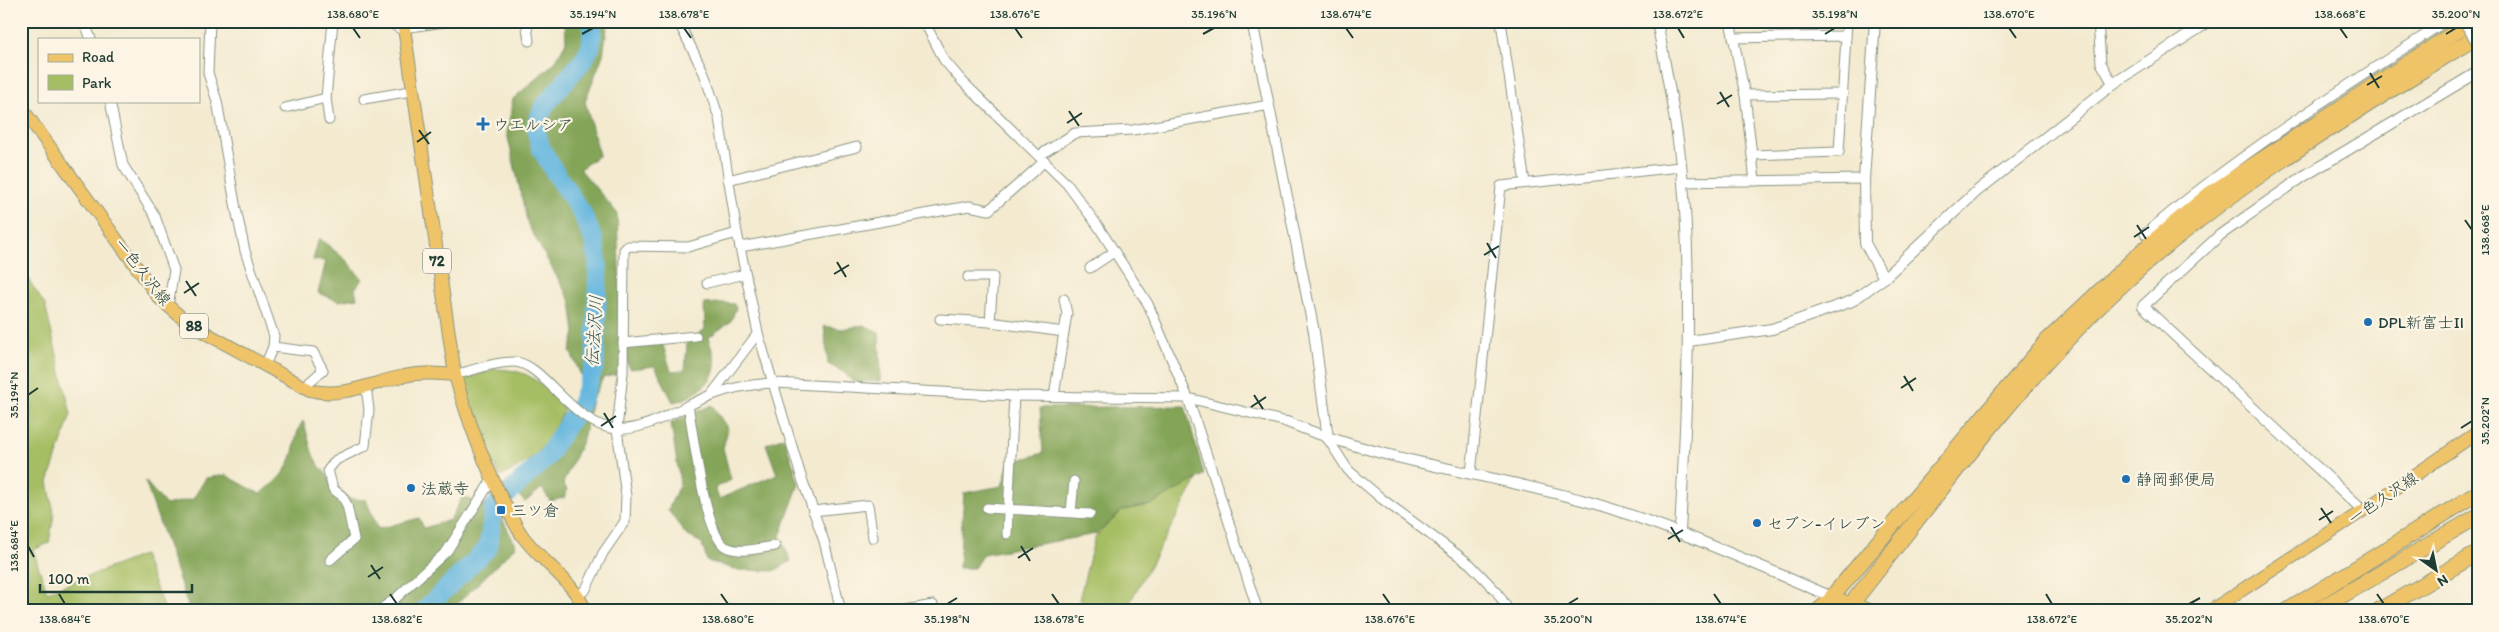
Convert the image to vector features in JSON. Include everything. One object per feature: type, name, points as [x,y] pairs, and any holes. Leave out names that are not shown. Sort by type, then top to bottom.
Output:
[{"type":"highway","points":[[1832,597],[2047,341],[2149,245],[2217,189],[2472,21]]},
{"type":"highway","points":[[1847,607],[2011,403],[2060,347],[2157,253],[2220,204],[2294,151],[2478,36]]},
{"type":"highway","points":[[2287,611],[2478,493]]},
{"type":"highway","points":[[2316,611],[2478,516]]},
{"type":"highway","points":[[2378,611],[2478,555]]},
{"type":"main road","name":"72","points":[[403,27],[455,376],[470,428],[499,493],[523,537],[579,595],[586,611]]},
{"type":"main road","name":"一色久沢線","points":[[21,107],[146,280],[168,306],[190,324],[304,387],[329,394],[406,375],[455,376]]},
{"type":"main road","name":"一色久沢線","points":[[2210,611],[2364,511],[2478,432]]},
{"type":"main road","points":[[1816,611],[1832,597],[1847,607],[1872,611]]},
{"type":"street","points":[[84,21],[91,38]]},
{"type":"street","points":[[210,21],[208,73],[217,101],[241,234],[274,336],[273,347],[265,365]]},
{"type":"street","points":[[329,120],[326,98],[333,21]]},
{"type":"street","points":[[387,21],[403,27],[451,21]]},
{"type":"street","points":[[526,21],[529,41]]},
{"type":"street","points":[[678,21],[704,73],[719,118],[737,233],[758,333],[824,541],[841,611]]},
{"type":"street","points":[[924,21],[944,60],[962,81],[1042,158],[1072,191],[1098,226],[1148,304],[1188,398],[1258,611]]},
{"type":"street","points":[[1252,21],[1314,332],[1328,439],[1348,470],[1382,499],[1470,564],[1497,592],[1509,611]]},
{"type":"street","points":[[1657,21],[1683,182],[1688,341],[1680,532]]},
{"type":"street","points":[[1730,21],[1744,95],[1755,181]]},
{"type":"street","points":[[1752,155],[1839,152],[1841,94],[1847,21]]},
{"type":"street","points":[[1875,21],[1864,179],[1866,243],[1884,278]]},
{"type":"street","points":[[2098,21],[2101,63],[2112,84]]},
{"type":"street","points":[[1688,341],[1772,329],[1852,301],[1884,278],[1936,232],[1976,192],[2112,84],[2210,21]]},
{"type":"street","points":[[2145,234],[2188,197],[2244,155],[2446,21]]},
{"type":"street","points":[[2464,21],[2478,44]]},
{"type":"street","points":[[1501,22],[1525,183]]},
{"type":"street","points":[[1733,38],[1846,36]]},
{"type":"street","points":[[2364,511],[2143,306],[2220,235],[2296,181],[2478,72]]},
{"type":"street","points":[[364,99],[412,91]]},
{"type":"street","points":[[1744,95],[1841,94]]},
{"type":"street","points":[[286,108],[326,98]]},
{"type":"street","points":[[110,102],[123,166],[155,216],[174,270],[168,306]]},
{"type":"street","points":[[740,247],[969,206],[989,210],[1042,158],[1075,134],[1133,130],[1269,105]]},
{"type":"street","points":[[728,180],[857,146]]},
{"type":"street","points":[[1471,474],[1501,186],[1680,167]]},
{"type":"street","points":[[1683,182],[1864,179]]},
{"type":"street","points":[[579,595],[586,589],[602,554],[625,521],[626,496],[617,430],[623,343],[624,250],[628,246],[688,247],[737,233]]},
{"type":"street","points":[[1090,268],[1114,252]]},
{"type":"street","points":[[707,283],[745,274]]},
{"type":"street","points":[[968,277],[993,277],[990,322]]},
{"type":"street","points":[[1054,396],[1067,314],[1064,299]]},
{"type":"street","points":[[940,319],[990,322],[1064,332]]},
{"type":"street","points":[[710,395],[758,333]]},
{"type":"street","points":[[623,343],[696,336]]},
{"type":"street","points":[[273,347],[313,352],[323,370],[304,387]]},
{"type":"street","points":[[455,376],[496,364],[516,361],[529,366],[592,423],[617,430],[641,426],[710,395],[742,385],[775,383],[1014,396],[1188,398],[1286,422],[1328,439],[1582,500],[1680,532],[1832,597]]},
{"type":"street","points":[[330,560],[354,539],[347,504],[332,488],[328,470],[336,460],[365,446],[369,410],[366,386]]},
{"type":"street","points":[[1007,534],[1014,396]]},
{"type":"street","points":[[688,405],[709,520],[716,538],[724,546],[737,551],[775,546]]},
{"type":"street","points":[[378,611],[447,551],[493,478]]},
{"type":"street","points":[[1071,512],[1074,481]]},
{"type":"street","points":[[813,511],[868,505],[874,538]]},
{"type":"street","points":[[986,508],[1090,514]]},
{"type":"street","points":[[900,611],[933,605]]},
{"type":"green space","points":[[565,21],[608,21],[603,55],[585,101],[599,155],[580,169],[617,213],[623,373],[603,378],[592,400],[583,439],[563,483],[567,490],[564,498],[550,501],[542,488],[525,502],[509,485],[549,461],[586,386],[570,351],[575,333],[571,302],[528,225],[507,133],[513,99],[555,62],[566,42]]},
{"type":"green space","points":[[319,238],[346,260],[362,279],[355,289],[357,298],[339,301],[318,293],[326,261],[313,260]]},
{"type":"green space","points":[[21,275],[28,279],[45,305],[71,414],[48,482],[54,514],[49,543],[33,550],[47,592],[143,555],[165,611],[21,611]]},
{"type":"green space","points":[[704,304],[734,304],[736,308],[731,321],[708,338],[715,361],[715,368],[708,382],[688,398],[673,402],[655,366],[631,369],[628,365],[626,345],[662,342],[671,371],[685,370],[687,343],[705,329]]},
{"type":"green space","points":[[864,325],[879,332],[881,381],[853,382],[843,372],[828,364],[824,326],[842,329]]},
{"type":"green space","points":[[495,369],[527,375],[541,385],[565,408],[552,433],[540,450],[525,463],[500,477],[469,410],[463,380]]},
{"type":"green space","points":[[712,405],[728,429],[723,448],[731,480],[715,488],[719,499],[777,474],[766,444],[784,437],[799,484],[780,536],[791,561],[774,571],[738,570],[707,561],[702,543],[686,535],[668,510],[680,483],[671,423]]},
{"type":"green space","points":[[1185,406],[1204,475],[1150,505],[1123,510],[1096,534],[983,554],[974,568],[959,568],[964,493],[1002,486],[1009,463],[1043,453],[1040,408]]},
{"type":"green space","points":[[303,421],[318,464],[349,499],[366,500],[378,529],[419,518],[424,528],[450,520],[463,496],[481,506],[492,498],[516,546],[450,611],[190,611],[145,481],[166,505],[193,499],[206,478],[226,475],[260,494],[274,483],[289,464],[298,430]]},
{"type":"green space","points":[[1198,478],[1125,611],[1103,611],[1079,600],[1095,537],[1123,510],[1150,505]]},
{"type":"waterway","name":"伝法沢川","points":[[423,611],[488,548],[494,507],[547,457],[581,403],[595,365],[598,264],[594,241],[582,213],[541,148],[537,134],[537,122],[545,105],[584,59],[591,46],[593,21]]},
{"type":"place","name":"ウエルシア","points":[[483,124]]},
{"type":"place","name":"DPL新富士II","points":[[2368,322]]},
{"type":"place","name":"静岡郵便局","points":[[2126,479]]},
{"type":"place","name":"法蔵寺","points":[[411,488]]},
{"type":"place","name":"三ツ倉","points":[[501,510]]},
{"type":"place","name":"セブン-イレブン","points":[[1757,523]]}]
